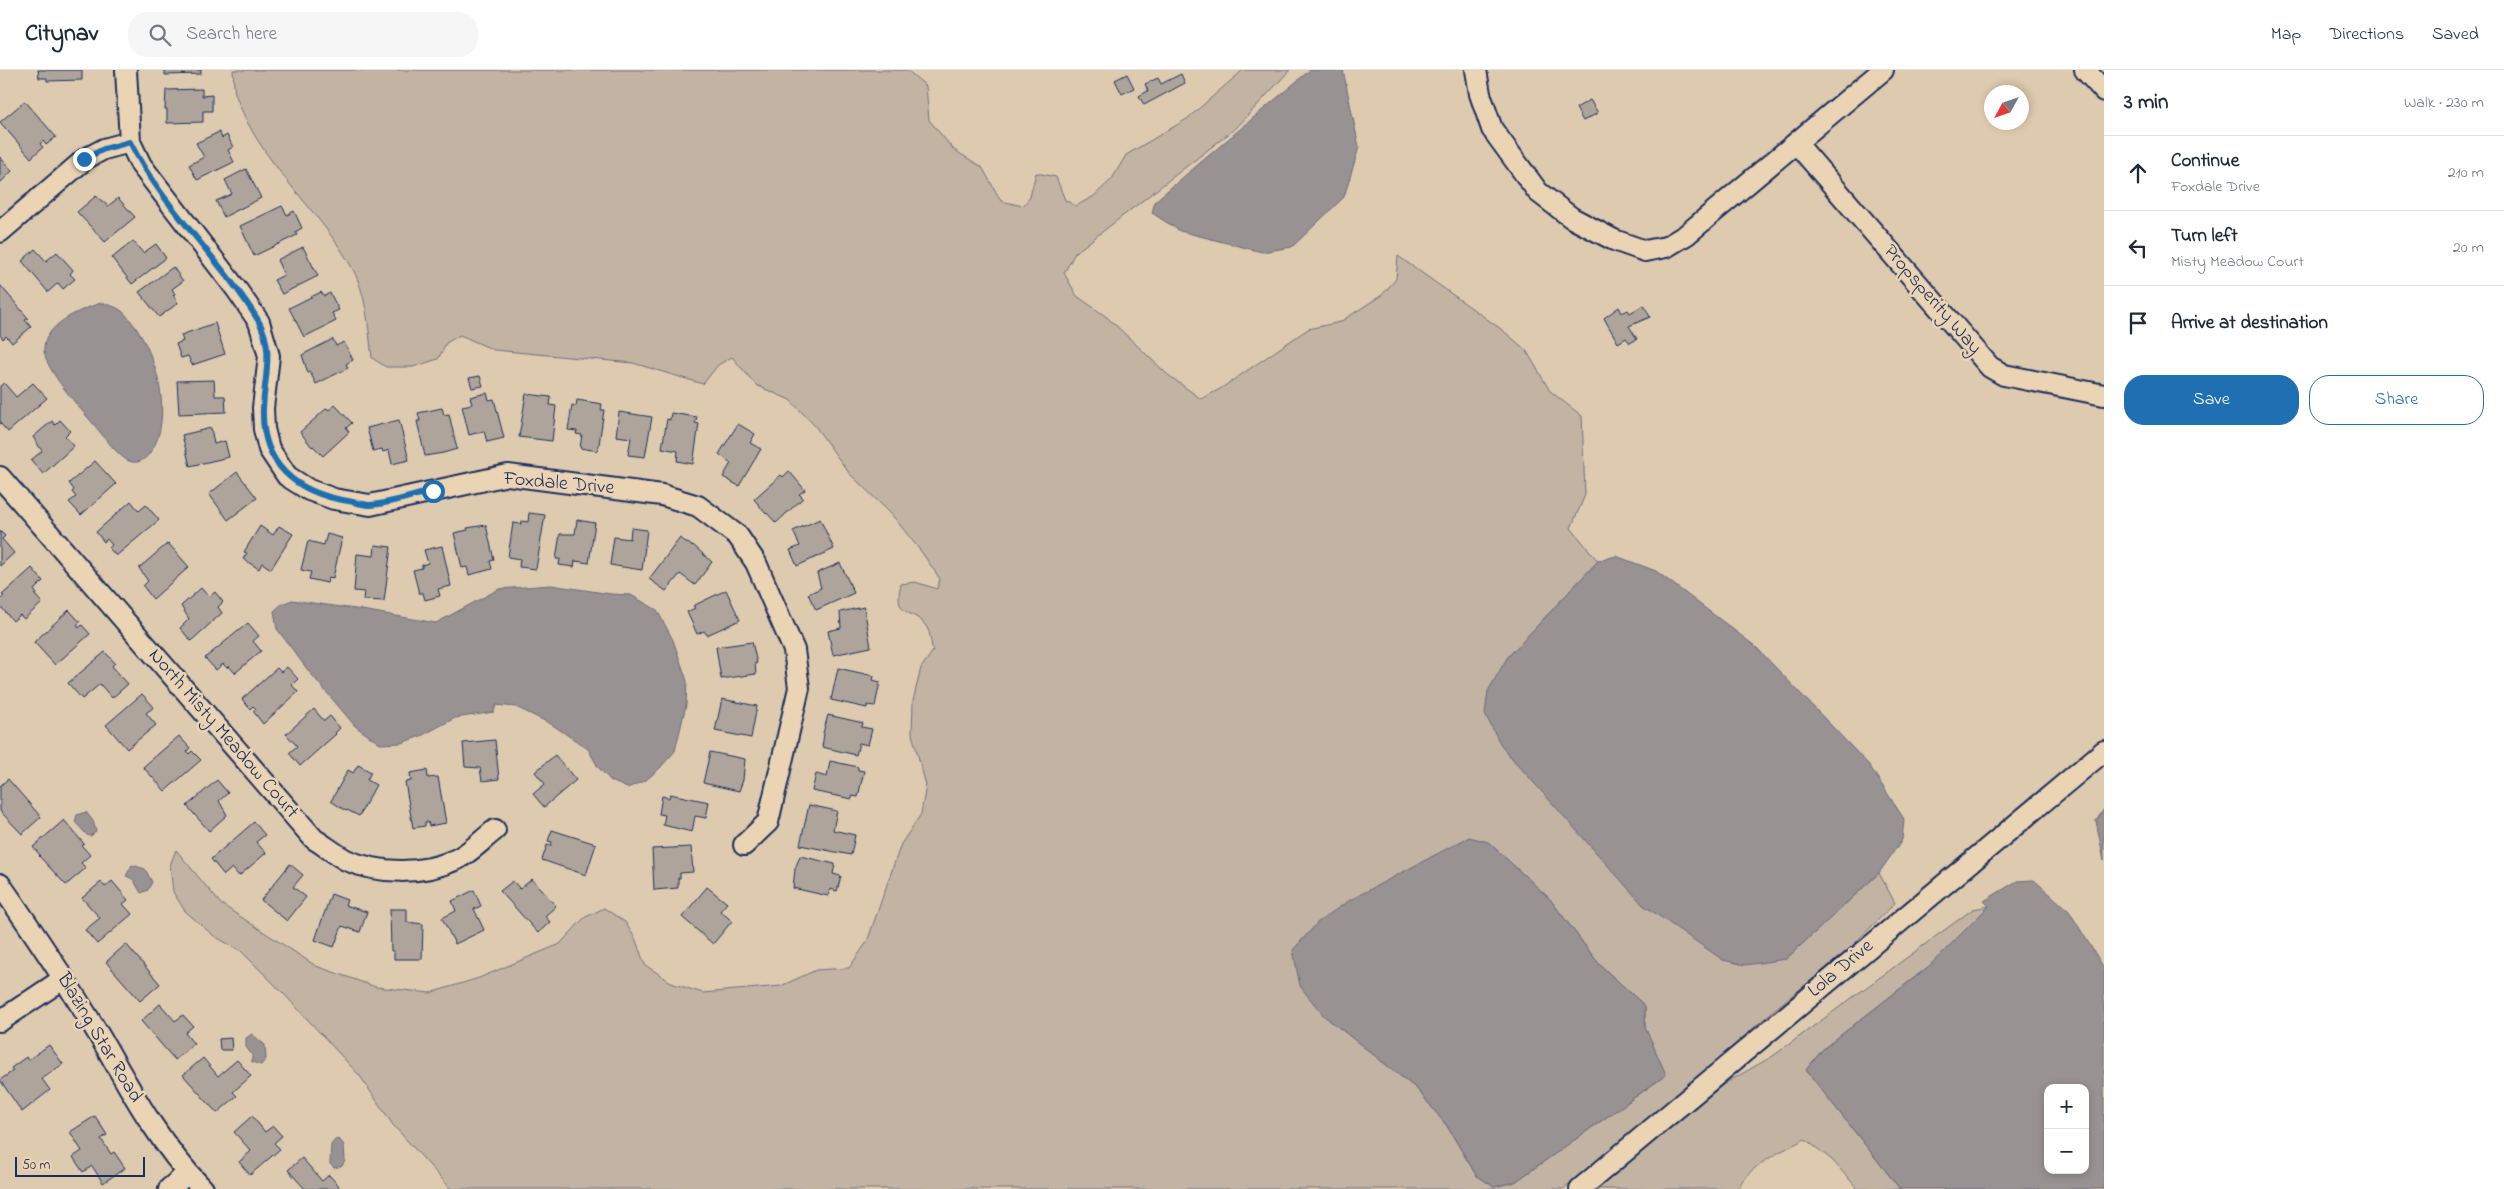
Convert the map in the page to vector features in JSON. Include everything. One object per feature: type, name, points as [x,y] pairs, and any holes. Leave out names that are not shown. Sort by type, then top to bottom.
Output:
[{"type":"street","name":"Foxdale Drive","points":[[126,70],[130,142],[142,166],[237,290],[259,322],[269,356],[263,408],[264,429],[269,449],[287,476],[309,490],[334,499],[370,505],[508,475],[662,496],[698,506],[738,536],[756,563],[794,650],[799,688],[768,822],[744,845]]},
{"type":"street","points":[[1476,70],[1480,94],[1492,130],[1538,192],[1572,218],[1614,240],[1645,251],[1666,247],[1686,235],[1797,144],[1883,70]]},
{"type":"street","points":[[2085,70],[2104,91]]},
{"type":"street","points":[[0,232],[84,159],[104,149],[130,142]]},
{"type":"street","name":"Propsperity Way","points":[[1797,144],[1990,367],[2004,375],[2104,395]]},
{"type":"street","name":"North Misty Meadow Court","points":[[0,477],[314,839],[346,860],[376,868],[404,872],[456,860],[495,830]]},
{"type":"street","name":"Lola Drive","points":[[1580,1189],[2104,751]]},
{"type":"street","name":"Blazing Star Road","points":[[0,884],[63,979],[138,1102],[188,1173],[203,1189]]},
{"type":"street","points":[[0,1021],[63,979]]},
{"type":"street","points":[[169,1189],[188,1173]]},
{"type":"shaded area","points":[[233,70],[907,70],[926,86],[929,120],[954,150],[982,167],[1001,201],[1023,206],[1030,197],[1036,173],[1056,177],[1065,200],[1076,206],[1094,196],[1112,179],[1126,155],[1187,119],[1243,70],[1290,70],[1236,128],[1075,253],[1064,273],[1077,296],[1108,318],[1167,374],[1201,399],[1220,389],[1308,329],[1340,322],[1382,295],[1396,279],[1398,256],[1501,329],[1526,350],[1550,391],[1582,416],[1585,495],[1571,528],[1598,561],[1507,658],[1502,747],[1540,788],[1786,959],[1879,873],[1895,903],[1845,953],[1775,1009],[1674,1098],[1563,1189],[451,1189],[393,1125],[360,1076],[284,994],[241,951],[214,936],[185,911],[173,892],[170,865],[176,850],[221,904],[316,966],[376,987],[430,993],[479,978],[560,944],[584,918],[604,908],[625,922],[635,938],[645,965],[674,984],[703,993],[781,986],[816,970],[849,968],[867,942],[901,844],[921,814],[926,785],[912,734],[913,701],[921,668],[933,651],[929,632],[925,624],[903,609],[900,604],[901,584],[915,582],[937,589],[940,579],[892,515],[849,473],[815,426],[790,400],[756,385],[732,357],[718,365],[703,384],[633,363],[494,350],[460,335],[446,343],[438,359],[413,367],[386,367],[372,358],[364,299],[351,266],[337,244],[259,143],[246,120],[236,96]],"holes":[[[1488,842],[1549,898],[1599,964],[1645,1006],[1645,1027],[1666,1075],[1515,1182],[1494,1187],[1476,1175],[1447,1126],[1417,1089],[1323,1015]]]},
{"type":"shaded area","points":[[1310,70],[1343,70],[1359,147],[1344,197],[1292,247],[1262,252],[1180,231],[1152,213],[1155,201]]},
{"type":"shaded area","points":[[101,303],[122,311],[133,323],[150,353],[156,370],[162,405],[161,422],[154,447],[148,456],[139,461],[129,461],[109,443],[63,387],[50,368],[44,351],[49,333],[56,326],[83,309]]},
{"type":"shaded area","points":[[1616,556],[1656,571],[1755,646],[1869,765],[1904,819],[1902,840],[1879,873],[1786,959],[1745,965],[1723,960],[1643,905],[1502,747],[1485,714],[1488,691],[1507,658],[1598,561]]},
{"type":"shaded area","points":[[551,585],[631,595],[657,610],[673,640],[687,681],[686,705],[675,751],[645,781],[627,788],[611,781],[598,767],[588,749],[551,724],[516,707],[496,705],[494,712],[455,718],[421,736],[401,743],[380,744],[355,726],[307,669],[277,629],[274,611],[282,604],[292,600],[436,623],[499,589]]},
{"type":"shaded area","points":[[2104,809],[2104,861],[2096,821]]},
{"type":"shaded area","points":[[86,812],[93,821],[96,831],[91,836],[87,835],[75,822],[77,815]]},
{"type":"shaded area","points":[[1469,837],[1488,842],[1549,898],[1599,964],[1645,1006],[1645,1027],[1666,1075],[1515,1182],[1494,1187],[1476,1175],[1447,1126],[1417,1089],[1323,1015],[1300,986],[1293,950],[1318,922],[1350,900]]},
{"type":"shaded area","points":[[132,865],[145,869],[152,882],[148,890],[141,893],[133,879],[126,876]]},
{"type":"shaded area","points":[[2034,880],[2069,911],[2104,968],[2104,1189],[1900,1189],[1806,1070],[1823,1049],[1928,967],[1989,906],[1984,901],[2017,881]]},
{"type":"shaded area","points":[[1990,906],[1928,967],[1823,1049],[1806,1070],[1900,1189],[1858,1189],[1832,1160],[1805,1139],[1758,1166],[1749,1173],[1738,1189],[1594,1189],[1724,1084],[1773,1056],[1973,909]]},
{"type":"shaded area","points":[[252,1034],[265,1045],[266,1059],[261,1065],[252,1062],[252,1055],[246,1047],[246,1038]]},
{"type":"shaded area","points":[[339,1139],[344,1145],[345,1161],[342,1166],[334,1168],[330,1164],[331,1145],[335,1140]]},
{"type":"building","points":[[38,70],[82,70],[82,80],[47,81],[47,78],[39,78]]},
{"type":"building","points":[[165,70],[201,70],[201,74],[165,75]]},
{"type":"building","points":[[1127,74],[1134,88],[1122,94],[1115,80]]},
{"type":"building","points":[[1181,74],[1185,83],[1144,105],[1139,96],[1148,91],[1145,84],[1158,78],[1161,84]]},
{"type":"building","points":[[202,89],[202,96],[212,95],[212,111],[203,111],[203,122],[167,123],[167,109],[165,109],[166,90]]},
{"type":"building","points":[[1590,100],[1598,113],[1583,121],[1576,108]]},
{"type":"building","points":[[25,101],[56,137],[46,145],[43,141],[40,144],[43,147],[31,158],[0,122]]},
{"type":"building","points":[[219,132],[222,138],[227,135],[233,147],[228,150],[234,162],[197,180],[189,165],[204,157],[196,143]]},
{"type":"building","points":[[0,157],[12,171],[0,183]]},
{"type":"building","points":[[246,169],[261,198],[224,217],[216,201],[232,194],[225,180]]},
{"type":"building","points":[[96,196],[108,206],[118,198],[135,217],[105,242],[77,212]]},
{"type":"building","points":[[282,206],[287,215],[294,211],[302,228],[295,232],[297,235],[254,256],[240,226]]},
{"type":"building","points":[[133,241],[143,253],[156,244],[166,258],[132,284],[112,258]]},
{"type":"building","points":[[303,247],[318,276],[282,294],[274,280],[284,275],[277,260]]},
{"type":"building","points":[[35,249],[46,261],[57,252],[73,270],[70,274],[75,279],[63,289],[58,283],[48,292],[22,261]]},
{"type":"building","points":[[173,267],[183,281],[172,289],[178,303],[159,317],[139,292]]},
{"type":"building","points":[[0,285],[28,318],[25,320],[31,327],[12,343],[6,336],[3,339],[0,335]]},
{"type":"building","points":[[321,292],[324,296],[330,293],[339,310],[332,313],[336,321],[304,337],[289,308]]},
{"type":"building","points":[[1644,305],[1650,317],[1629,326],[1637,339],[1630,343],[1626,338],[1618,343],[1604,318],[1619,307],[1622,313],[1628,310],[1630,313]]},
{"type":"building","points":[[215,323],[225,354],[192,365],[188,356],[181,358],[176,344],[183,341],[181,335]]},
{"type":"building","points":[[333,339],[336,346],[344,342],[353,360],[346,364],[348,368],[316,384],[310,372],[308,373],[302,355]]},
{"type":"building","points":[[480,376],[483,386],[472,388],[469,378]]},
{"type":"building","points":[[214,380],[215,396],[225,396],[226,412],[179,414],[177,381]]},
{"type":"building","points":[[4,383],[16,397],[33,383],[47,398],[8,432],[0,423],[0,386]]},
{"type":"building","points":[[487,393],[489,400],[494,399],[504,438],[487,442],[484,431],[469,435],[462,406],[472,404],[470,397]]},
{"type":"building","points":[[526,394],[551,397],[550,405],[556,406],[552,441],[519,437]]},
{"type":"building","points":[[577,400],[602,404],[601,410],[604,410],[598,451],[580,448],[582,435],[576,434],[577,431],[568,430],[572,405],[576,406]]},
{"type":"building","points":[[335,405],[352,423],[346,428],[349,432],[323,456],[312,447],[300,432],[327,408],[329,410]]},
{"type":"building","points":[[442,408],[444,415],[449,414],[457,449],[425,456],[417,421],[420,421],[418,413]]},
{"type":"building","points":[[619,412],[652,417],[645,457],[628,455],[631,438],[616,436]]},
{"type":"building","points":[[671,413],[697,417],[695,423],[699,424],[693,464],[677,461],[678,451],[662,448],[667,419],[670,420]]},
{"type":"building","points":[[60,420],[70,431],[65,436],[74,446],[43,474],[31,460],[42,451],[33,437],[52,421],[55,425]]},
{"type":"building","points":[[399,420],[409,460],[392,464],[389,450],[383,452],[382,449],[373,451],[367,428]]},
{"type":"building","points":[[738,424],[755,434],[750,443],[761,449],[739,486],[723,477],[731,463],[719,454]]},
{"type":"building","points":[[211,428],[214,444],[225,441],[229,457],[190,466],[182,435]]},
{"type":"building","points":[[95,461],[116,484],[81,515],[69,502],[76,497],[69,483]]},
{"type":"building","points":[[789,471],[805,490],[799,494],[803,498],[776,523],[754,499],[781,475],[783,477]]},
{"type":"building","points":[[237,472],[257,498],[228,520],[209,494]]},
{"type":"building","points":[[131,501],[139,511],[146,505],[159,520],[116,556],[109,548],[112,545],[107,539],[104,542],[96,532]]},
{"type":"building","points":[[529,513],[545,515],[536,569],[519,567],[520,559],[508,557],[513,523],[521,524],[522,521],[528,522]]},
{"type":"building","points":[[820,519],[834,549],[797,566],[790,550],[800,546],[793,531]]},
{"type":"building","points":[[577,520],[595,523],[589,563],[575,561],[574,567],[559,565],[560,559],[556,559],[560,534],[575,534]]},
{"type":"building","points":[[486,525],[494,560],[490,561],[492,569],[469,575],[467,567],[462,568],[454,533],[468,530],[467,528]]},
{"type":"building","points":[[260,526],[273,535],[279,526],[293,534],[271,569],[262,563],[259,569],[243,559],[247,553],[244,552]]},
{"type":"building","points":[[631,528],[647,530],[642,570],[610,565],[614,537],[630,539]]},
{"type":"building","points":[[0,531],[5,536],[2,539],[14,553],[0,566]]},
{"type":"building","points":[[327,534],[342,538],[333,578],[329,577],[327,583],[309,579],[311,572],[301,570],[308,541],[324,545]]},
{"type":"building","points":[[680,538],[693,545],[712,562],[695,585],[680,574],[666,591],[649,579]]},
{"type":"building","points":[[168,543],[189,567],[153,599],[143,586],[148,581],[139,568]]},
{"type":"building","points":[[375,545],[391,547],[384,601],[363,600],[364,592],[354,591],[357,554],[374,556]]},
{"type":"building","points":[[442,546],[451,586],[438,589],[440,596],[425,600],[423,593],[419,593],[413,570],[422,568],[422,565],[428,563],[424,550]]},
{"type":"building","points":[[840,563],[854,593],[816,610],[808,594],[821,588],[817,573]]},
{"type":"building","points":[[32,568],[43,581],[34,590],[37,594],[35,595],[42,603],[24,619],[20,615],[13,621],[0,606],[0,600],[4,596],[2,595]]},
{"type":"building","points":[[201,588],[209,597],[215,592],[223,602],[218,607],[222,613],[191,641],[180,628],[189,619],[181,606]]},
{"type":"building","points":[[726,590],[740,620],[707,635],[704,631],[697,634],[687,612],[695,608],[693,606]]},
{"type":"building","points":[[864,607],[871,647],[833,655],[828,631],[841,628],[840,612]]},
{"type":"building","points":[[69,610],[80,622],[77,625],[79,628],[82,625],[90,634],[55,665],[34,642]]},
{"type":"building","points":[[248,623],[259,636],[253,641],[261,651],[235,673],[229,666],[227,668],[223,664],[216,670],[205,658]]},
{"type":"building","points":[[752,642],[757,663],[755,663],[756,674],[721,679],[716,647]]},
{"type":"building","points":[[105,652],[115,663],[112,666],[128,684],[112,698],[100,684],[82,699],[68,683]]},
{"type":"building","points":[[287,667],[298,679],[292,685],[298,692],[263,724],[253,711],[256,709],[253,706],[250,709],[242,699],[277,668],[281,672]]},
{"type":"building","points":[[838,668],[874,676],[873,680],[880,682],[875,706],[867,705],[867,708],[831,700]]},
{"type":"building","points":[[142,694],[154,707],[146,713],[156,725],[127,749],[106,725]]},
{"type":"building","points":[[722,699],[757,706],[751,738],[715,731]]},
{"type":"building","points":[[314,709],[324,721],[330,716],[340,728],[336,734],[300,766],[289,753],[297,746],[286,734]]},
{"type":"building","points":[[828,715],[863,723],[862,727],[872,729],[868,745],[859,743],[856,755],[822,747],[823,733]]},
{"type":"building","points":[[179,736],[190,748],[187,751],[189,754],[192,751],[201,760],[165,791],[143,767]]},
{"type":"building","points":[[495,740],[499,779],[482,781],[480,768],[465,767],[463,743]]},
{"type":"building","points":[[710,752],[745,759],[743,780],[739,791],[703,783]]},
{"type":"building","points":[[555,755],[576,780],[544,807],[533,794],[545,784],[535,772]]},
{"type":"building","points":[[830,761],[858,767],[858,770],[864,771],[858,797],[852,796],[852,799],[812,791],[816,774],[827,777]]},
{"type":"building","points":[[358,765],[371,772],[367,780],[376,785],[359,816],[346,811],[331,801],[348,770],[353,773]]},
{"type":"building","points":[[427,770],[428,778],[438,777],[446,823],[429,826],[428,822],[425,822],[425,826],[413,828],[405,782],[411,781],[410,773]]},
{"type":"building","points":[[8,779],[41,817],[22,834],[0,811],[0,786]]},
{"type":"building","points":[[217,780],[228,793],[219,801],[227,815],[209,831],[187,806]]},
{"type":"building","points":[[670,794],[709,802],[706,818],[695,816],[692,832],[663,825],[665,815],[659,814],[662,796],[669,798]]},
{"type":"building","points":[[809,805],[837,811],[833,830],[855,835],[851,855],[800,845]]},
{"type":"building","points":[[64,820],[84,844],[82,846],[90,855],[81,863],[86,868],[66,885],[33,847]]},
{"type":"building","points":[[254,822],[265,835],[256,842],[266,853],[239,876],[232,868],[224,875],[211,859]]},
{"type":"building","points":[[552,830],[596,844],[586,875],[542,860],[547,845],[551,846],[552,842],[548,841]]},
{"type":"building","points":[[691,847],[693,872],[680,873],[678,888],[654,890],[652,849]]},
{"type":"building","points":[[800,856],[835,864],[833,874],[841,876],[837,891],[830,889],[828,896],[793,888],[795,869]]},
{"type":"building","points":[[290,864],[303,875],[293,887],[306,897],[287,921],[261,900]]},
{"type":"building","points":[[532,879],[556,906],[545,916],[550,922],[538,933],[500,891],[513,881],[520,889]]},
{"type":"building","points":[[112,881],[128,900],[123,904],[132,914],[97,944],[85,930],[100,918],[82,898],[101,882],[105,887]]},
{"type":"building","points":[[707,887],[727,903],[720,911],[732,921],[713,944],[682,917]]},
{"type":"building","points":[[474,890],[481,906],[474,909],[484,930],[455,944],[442,918],[456,911],[452,901]]},
{"type":"building","points":[[331,894],[347,900],[345,905],[367,912],[360,932],[342,926],[334,947],[315,940]]},
{"type":"building","points":[[390,909],[407,909],[407,922],[423,924],[422,959],[394,959],[394,951],[391,951]]},
{"type":"building","points":[[126,944],[160,984],[140,1001],[106,962]]},
{"type":"building","points":[[160,1004],[175,1021],[183,1015],[193,1026],[185,1033],[194,1044],[175,1060],[141,1021]]},
{"type":"building","points":[[231,1038],[232,1050],[220,1050],[219,1039]]},
{"type":"building","points":[[49,1045],[63,1064],[42,1079],[50,1090],[22,1112],[0,1080],[13,1071],[11,1068],[26,1057],[28,1060]]},
{"type":"building","points":[[203,1058],[218,1076],[237,1060],[251,1076],[233,1092],[237,1096],[217,1113],[183,1075]]},
{"type":"building","points":[[95,1116],[107,1135],[101,1139],[111,1154],[114,1152],[125,1168],[103,1183],[92,1166],[83,1172],[73,1157],[82,1151],[70,1132]]},
{"type":"building","points":[[252,1116],[265,1132],[273,1126],[282,1136],[274,1143],[280,1149],[250,1175],[239,1162],[251,1151],[234,1132]]},
{"type":"building","points":[[302,1158],[322,1181],[329,1175],[339,1186],[336,1189],[305,1189],[288,1170]]},
{"type":"route","points":[[84,159],[104,149],[130,142],[142,166],[237,290],[259,322],[269,356],[263,408],[264,429],[269,449],[276,463],[287,476],[309,490],[334,499],[370,505],[433,491]]}]
